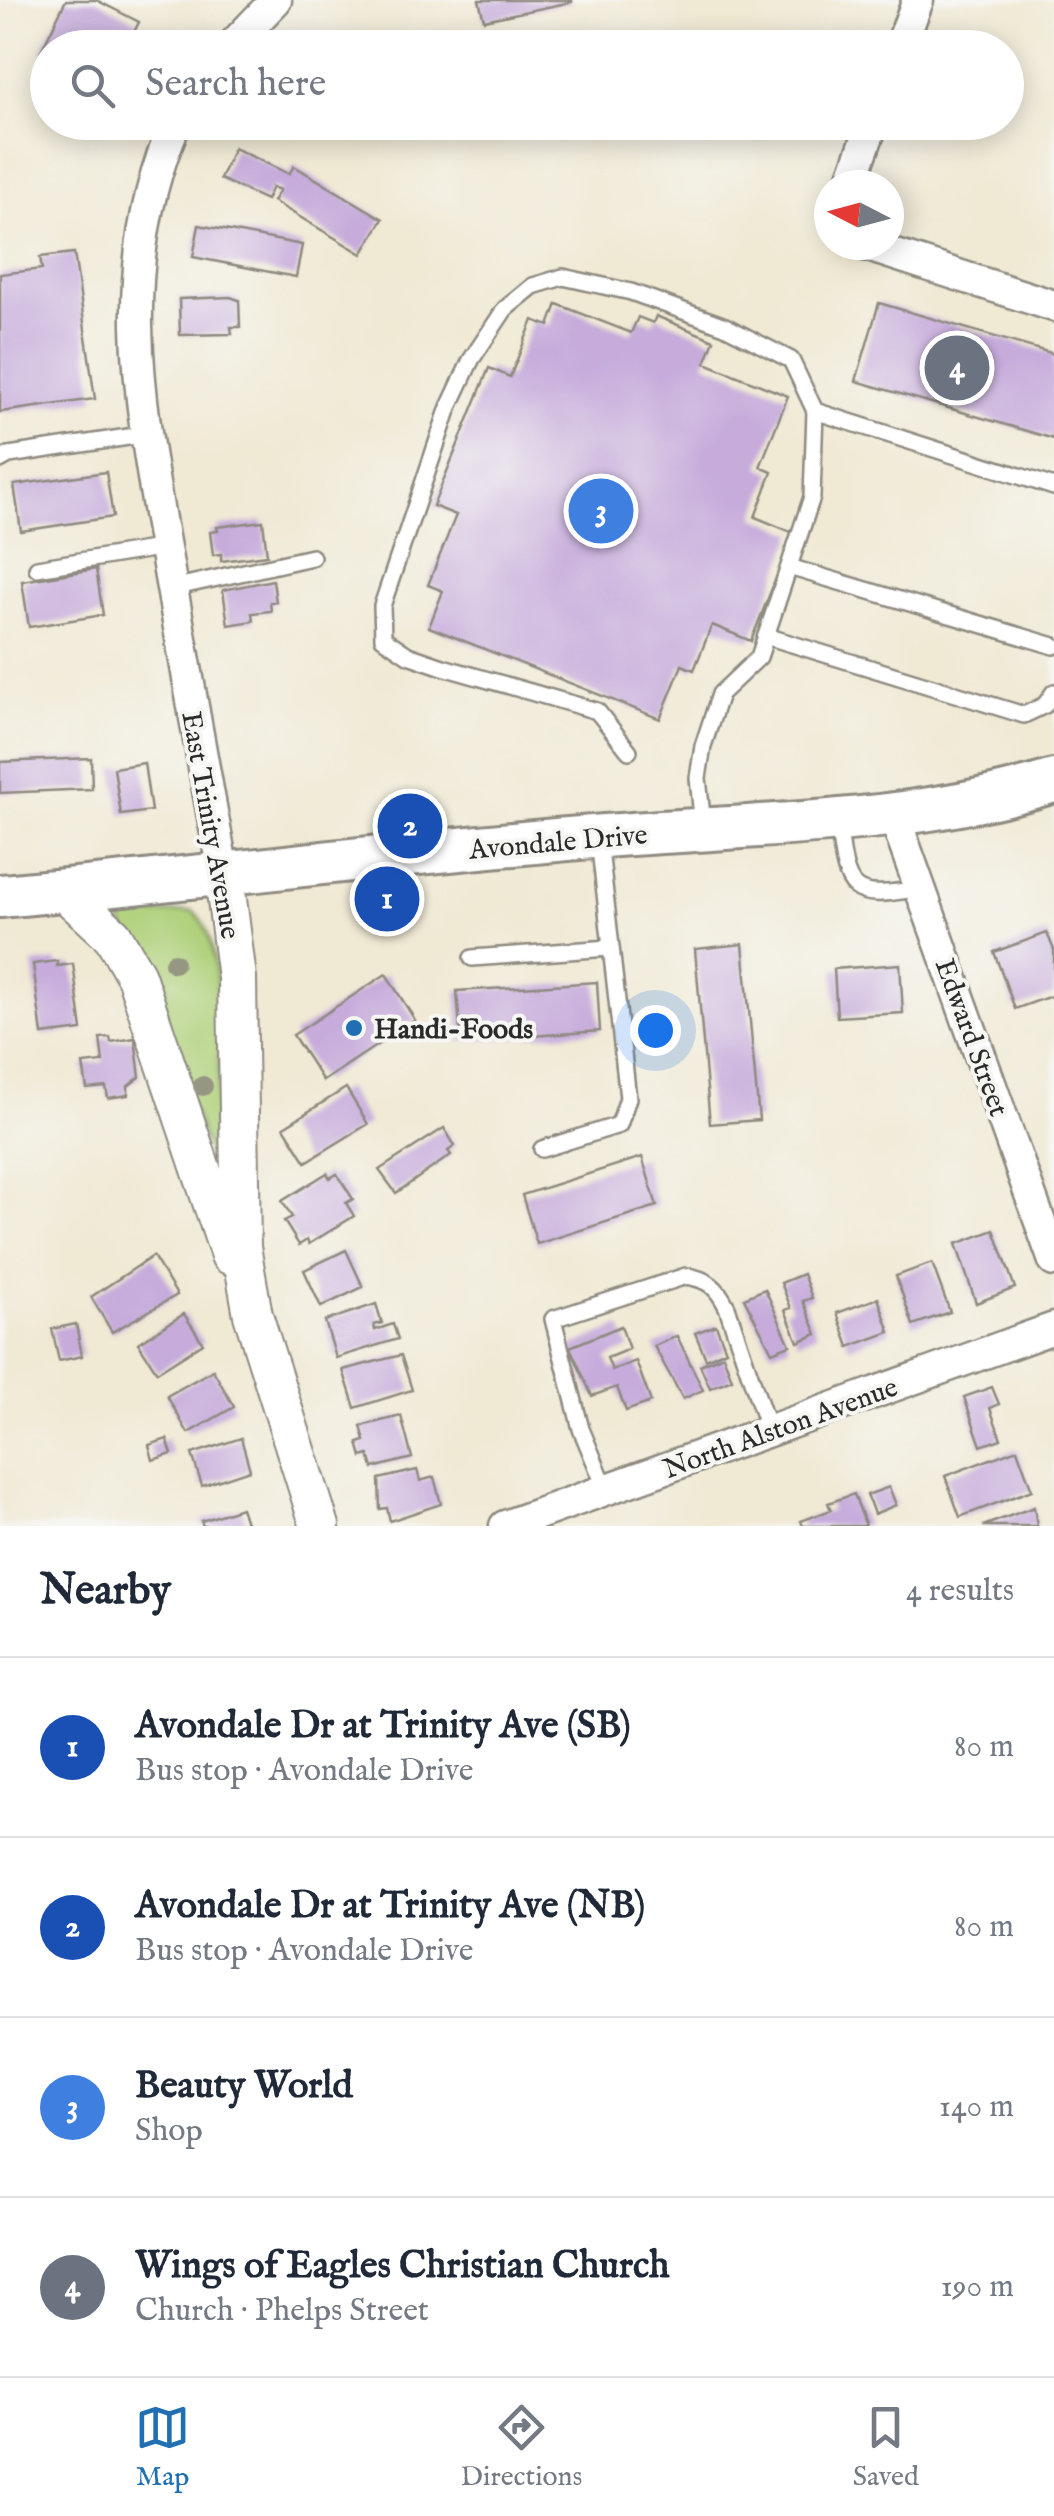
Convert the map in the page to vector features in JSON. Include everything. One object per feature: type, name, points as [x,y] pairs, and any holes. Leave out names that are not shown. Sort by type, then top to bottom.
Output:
[{"type":"main road","name":"Avondale Drive","points":[[9,895],[599,836],[893,814],[975,802],[1054,781]]},
{"type":"street","points":[[247,30],[276,0]]},
{"type":"street","points":[[907,30],[918,0]]},
{"type":"street","name":"East Trinity Avenue","points":[[170,140],[152,189],[138,255],[134,311],[165,547],[224,876],[238,978],[240,1232],[252,1315],[320,1526]]},
{"type":"street","points":[[855,170],[866,140]]},
{"type":"street","points":[[904,258],[1054,306]]},
{"type":"street","name":"Edward Street","points":[[893,814],[1054,1262]]},
{"type":"street","points":[[64,891],[113,936],[136,976],[204,1184],[252,1315]]},
{"type":"street","name":"North Alston Avenue","points":[[506,1526],[1054,1328]]},
{"type":"lane","points":[[630,751],[596,710],[443,667],[408,655],[383,638],[382,606],[450,407],[471,360],[505,309],[533,286],[563,277],[631,292],[725,326],[791,360],[815,411],[812,496],[759,657],[720,694],[703,746],[698,778],[703,829]]},
{"type":"lane","points":[[815,411],[1054,487]]},
{"type":"lane","points":[[0,460],[8,454],[148,434]]},
{"type":"lane","points":[[37,568],[165,547]]},
{"type":"lane","points":[[172,588],[312,557]]},
{"type":"lane","points":[[789,567],[1054,646]]},
{"type":"lane","points":[[766,636],[1024,715],[1045,705],[1054,692]]},
{"type":"lane","points":[[838,820],[844,872],[857,890],[872,896],[920,888]]},
{"type":"lane","points":[[542,1149],[619,1125],[628,1098],[599,836]]},
{"type":"lane","points":[[472,958],[609,948]]},
{"type":"lane","points":[[606,1490],[580,1429],[553,1319],[686,1276],[703,1279],[718,1289],[727,1307],[769,1431]]},
{"type":"green space","points":[[192,911],[205,927],[218,989],[219,1070],[213,1164],[120,917]]},
{"type":"building","points":[[66,0],[96,0],[139,22],[135,30],[51,30]]},
{"type":"building","points":[[479,0],[572,0],[572,2],[484,20]]},
{"type":"building","points":[[234,148],[289,174],[294,166],[383,219],[362,254],[273,201],[280,190],[272,187],[266,200],[220,179]]},
{"type":"building","points":[[199,225],[302,245],[296,277],[193,257]]},
{"type":"building","points":[[74,253],[95,399],[0,412],[0,274],[42,269],[40,257]]},
{"type":"building","points":[[179,299],[239,300],[240,327],[231,327],[232,334],[180,335]]},
{"type":"building","points":[[879,303],[1054,354],[1054,439],[856,381]]},
{"type":"building","points":[[557,304],[631,333],[638,317],[653,323],[656,316],[714,340],[705,363],[788,396],[760,467],[772,472],[755,517],[794,533],[751,641],[712,625],[694,670],[682,665],[660,719],[429,627],[443,591],[428,585],[456,515],[433,506],[489,368],[510,377],[533,320],[549,326]]},
{"type":"building","points":[[106,472],[113,517],[21,531],[14,485]]},
{"type":"building","points":[[263,521],[267,555],[221,561],[221,554],[213,555],[210,532],[218,531],[217,527]]},
{"type":"building","points":[[96,569],[103,615],[29,627],[22,581]]},
{"type":"building","points":[[273,580],[276,602],[270,602],[271,611],[252,613],[253,621],[228,625],[223,590]]},
{"type":"building","points":[[91,758],[92,789],[0,793],[0,762]]},
{"type":"building","points":[[144,763],[151,811],[121,815],[114,768]]},
{"type":"building","points":[[1047,933],[1054,950],[1054,995],[1015,1009],[994,952]]},
{"type":"building","points":[[743,944],[759,1120],[710,1124],[695,949]]},
{"type":"building","points":[[57,961],[57,966],[73,964],[82,1030],[42,1035],[33,964]]},
{"type":"building","points":[[900,964],[903,1013],[837,1017],[834,969]]},
{"type":"building","name":"Handi-Foods","points":[[386,974],[415,1020],[323,1081],[293,1035]]},
{"type":"building","points":[[597,982],[600,1031],[461,1041],[457,991]]},
{"type":"building","points":[[110,1037],[111,1042],[135,1038],[140,1077],[128,1086],[128,1095],[108,1098],[106,1087],[87,1089],[83,1064],[103,1062],[100,1038]]},
{"type":"building","points":[[346,1088],[368,1124],[306,1162],[284,1127]]},
{"type":"building","points":[[444,1128],[455,1146],[448,1151],[451,1155],[396,1193],[379,1170]]},
{"type":"building","points":[[642,1157],[657,1206],[537,1244],[522,1195]]},
{"type":"building","points":[[327,1173],[330,1178],[337,1174],[353,1199],[346,1203],[354,1216],[309,1244],[307,1240],[299,1245],[284,1221],[292,1217],[282,1201]]},
{"type":"building","points":[[994,1230],[1015,1288],[976,1303],[956,1244]]},
{"type":"building","points":[[346,1250],[363,1287],[321,1307],[304,1270]]},
{"type":"building","points":[[153,1256],[177,1295],[112,1332],[91,1297]]},
{"type":"building","points":[[932,1263],[950,1312],[913,1325],[896,1276]]},
{"type":"building","points":[[803,1274],[812,1298],[803,1301],[817,1334],[798,1342],[785,1310],[791,1308],[781,1283]]},
{"type":"building","points":[[765,1289],[790,1345],[772,1352],[744,1298]]},
{"type":"building","points":[[878,1298],[890,1332],[849,1347],[837,1313]]},
{"type":"building","points":[[376,1304],[382,1323],[374,1325],[375,1330],[393,1324],[398,1339],[336,1358],[325,1321]]},
{"type":"building","points":[[184,1314],[203,1343],[157,1372],[138,1343]]},
{"type":"building","points":[[76,1324],[82,1356],[59,1361],[52,1329]]},
{"type":"building","points":[[716,1325],[726,1350],[706,1359],[695,1333]]},
{"type":"building","points":[[621,1326],[629,1349],[607,1358],[612,1370],[636,1361],[651,1402],[626,1411],[617,1387],[592,1396],[570,1347]]},
{"type":"building","points":[[677,1336],[703,1390],[683,1399],[654,1346]]},
{"type":"building","points":[[401,1355],[412,1390],[355,1408],[343,1370]]},
{"type":"building","points":[[723,1355],[732,1379],[710,1388],[700,1365]]},
{"type":"building","points":[[213,1370],[234,1407],[188,1433],[167,1396]]},
{"type":"building","points":[[992,1387],[999,1404],[990,1408],[1001,1439],[981,1446],[964,1397]]},
{"type":"building","points":[[401,1416],[412,1458],[373,1468],[369,1455],[362,1457],[358,1443],[365,1441],[361,1426]]},
{"type":"building","points":[[241,1438],[250,1470],[202,1486],[192,1454]]},
{"type":"building","points":[[167,1439],[172,1454],[153,1460],[149,1445]]},
{"type":"building","points":[[1017,1449],[1032,1490],[960,1517],[945,1476]]},
{"type":"building","points":[[417,1470],[420,1481],[434,1477],[441,1504],[390,1521],[387,1508],[380,1509],[379,1479]]},
{"type":"building","points":[[889,1487],[896,1505],[874,1514],[867,1495]]},
{"type":"building","points":[[854,1494],[866,1526],[803,1526],[801,1521],[831,1510],[828,1503]]},
{"type":"building","points":[[1034,1507],[1037,1526],[983,1526]]},
{"type":"building","points":[[241,1508],[247,1526],[203,1526],[201,1521]]},
{"type":"place","name":"Wings of Eagles Christian Church","points":[[957,368]]},
{"type":"place","name":"Beauty World","points":[[601,511]]},
{"type":"place","name":"Avondale Dr at Trinity Ave (NB)","points":[[410,826]]},
{"type":"place","name":"Avondale Dr at Trinity Ave (SB)","points":[[387,899]]},
{"type":"place","name":"Handi-Foods","points":[[354,1028]]}]
